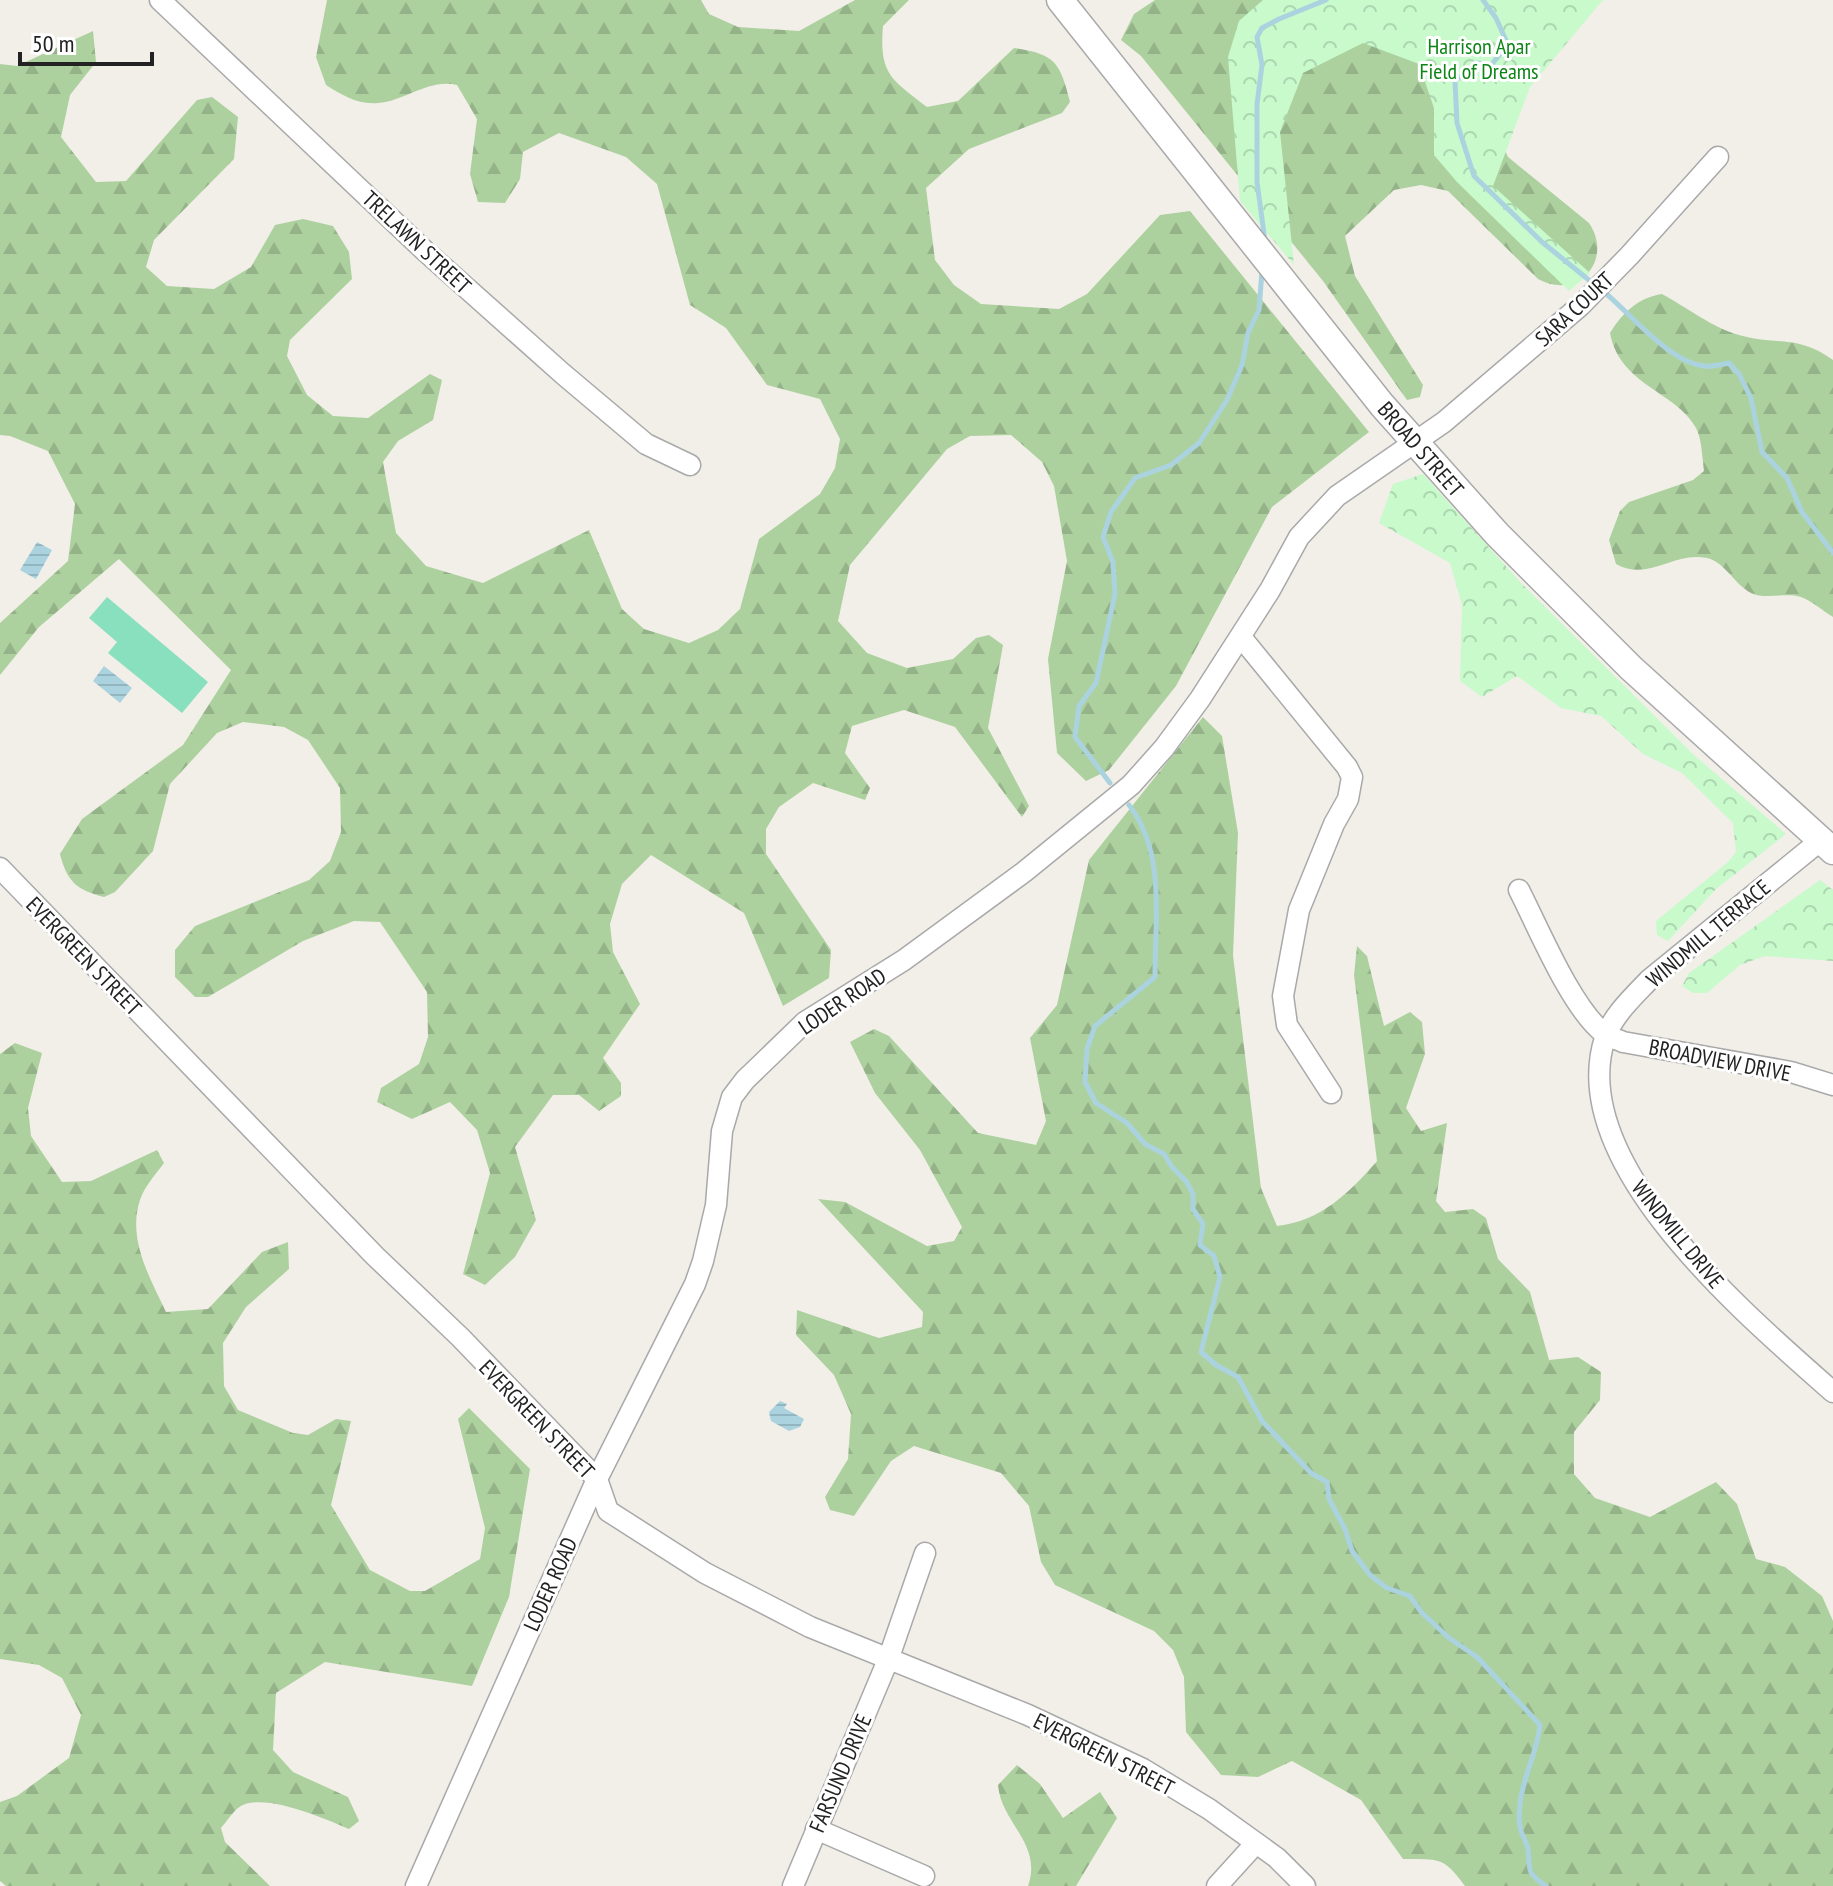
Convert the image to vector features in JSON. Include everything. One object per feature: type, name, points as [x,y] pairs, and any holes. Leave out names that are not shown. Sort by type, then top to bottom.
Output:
[{"type":"street","name":"TRELAWN STREET","points":[[160,0],[425,251],[563,374],[646,444],[690,465]]},
{"type":"street","name":"BROAD STREET","points":[[1060,0],[1413,442],[1497,534],[1631,668],[1827,846]]},
{"type":"street","name":"SARA COURT","points":[[1413,442],[1444,422],[1580,306],[1718,157]]},
{"type":"street","name":"LODER ROAD","points":[[416,1886],[597,1479],[695,1284],[716,1205],[722,1131],[732,1097],[745,1080],[805,1022],[917,950],[1024,872],[1131,785],[1164,748],[1241,637],[1299,537],[1337,496],[1413,442]]},
{"type":"street","points":[[1241,637],[1352,777],[1348,799],[1334,824],[1299,910],[1283,996],[1287,1025],[1331,1093]]},
{"type":"street","name":"WINDMILL TERRACE","points":[[1606,1035],[1623,1006],[1649,980],[1827,846]]},
{"type":"street","name":"EVERGREEN STREET","points":[[0,868],[375,1256],[460,1337],[597,1479],[608,1511],[705,1573],[810,1627],[1028,1715],[1143,1769],[1209,1809],[1277,1858],[1305,1886]]},
{"type":"street","points":[[1519,890],[1555,963],[1588,1016],[1606,1035]]},
{"type":"street","name":"BROADVIEW DRIVE","points":[[1606,1035],[1623,1042],[1791,1072],[1833,1085]]},
{"type":"street","name":"WINDMILL DRIVE","points":[[1606,1035],[1600,1058],[1602,1101],[1618,1153],[1633,1179],[1699,1266],[1740,1309],[1833,1392]]},
{"type":"street","name":"FARSUND DRIVE","points":[[793,1886],[888,1660],[925,1553]]},
{"type":"street","points":[[816,1829],[924,1876]]},
{"type":"street","points":[[1217,1886],[1256,1843]]},
{"type":"green space","points":[[327,0],[701,0],[709,14],[738,27],[799,31],[855,0],[909,0],[883,26],[883,55],[896,82],[927,107],[958,101],[1014,48],[1039,53],[1054,62],[1063,78],[1070,102],[1062,113],[969,149],[926,188],[935,260],[954,285],[981,304],[1059,309],[1087,294],[1160,215],[1190,211],[1369,432],[1272,507],[1176,686],[1109,770],[1086,781],[1057,753],[1048,659],[1067,561],[1054,486],[1042,462],[1011,435],[970,436],[947,449],[850,565],[838,621],[867,653],[907,668],[953,659],[976,638],[989,635],[1003,645],[988,728],[1029,806],[1022,817],[955,727],[904,710],[852,726],[845,753],[870,788],[865,800],[813,783],[779,807],[766,829],[766,854],[831,950],[829,978],[783,1006],[744,913],[651,855],[622,884],[610,924],[613,952],[640,1004],[603,1058],[621,1083],[621,1096],[599,1111],[579,1095],[553,1095],[515,1147],[536,1220],[515,1257],[485,1285],[463,1274],[490,1173],[477,1130],[450,1102],[412,1119],[377,1102],[381,1088],[419,1064],[428,1037],[427,992],[380,922],[354,921],[303,941],[208,997],[195,997],[175,977],[175,950],[195,926],[309,880],[330,861],[341,832],[340,788],[308,740],[284,727],[243,722],[217,733],[170,784],[153,851],[115,892],[104,897],[80,888],[63,864],[60,854],[82,819],[183,745],[231,670],[119,559],[39,627],[0,675],[0,623],[68,561],[75,504],[48,451],[0,435],[0,64],[17,66],[93,31],[96,62],[70,95],[61,137],[96,182],[126,181],[197,100],[212,97],[238,117],[234,159],[154,240],[146,267],[167,286],[214,289],[251,267],[275,225],[303,219],[333,226],[349,252],[352,279],[290,340],[287,356],[307,395],[333,416],[368,418],[430,374],[442,380],[433,420],[398,441],[383,462],[396,533],[426,566],[483,583],[589,530],[622,609],[644,629],[689,643],[718,630],[740,609],[759,539],[820,494],[835,468],[840,439],[820,399],[767,385],[726,328],[690,305],[657,184],[626,157],[559,133],[523,152],[520,179],[505,203],[478,202],[470,174],[477,119],[457,85],[427,87],[388,101],[371,103],[350,98],[326,85],[316,57]]},
{"type":"green space","points":[[1155,0],[1539,0],[1490,120],[1508,157],[1589,223],[1596,237],[1597,250],[1588,273],[1566,285],[1538,279],[1448,191],[1421,185],[1394,190],[1345,236],[1355,276],[1423,385],[1420,397],[1407,400],[1323,281],[1141,56],[1121,40],[1134,14]]},
{"type":"green space","name":"Harrison Apar Field of Dreams","points":[[1263,0],[1603,0],[1530,87],[1493,186],[1590,273],[1569,291],[1457,182],[1434,155],[1434,108],[1419,64],[1363,43],[1303,73],[1280,132],[1294,265],[1240,201],[1228,57],[1239,21]]},
{"type":"green space","points":[[1662,294],[1729,332],[1797,344],[1833,360],[1833,617],[1801,597],[1751,593],[1720,564],[1707,558],[1683,559],[1639,570],[1616,564],[1609,540],[1620,511],[1629,502],[1693,480],[1704,471],[1696,428],[1676,405],[1636,377],[1625,365],[1610,333],[1632,307]]},
{"type":"green space","points":[[1423,474],[1522,584],[1694,755],[1786,834],[1716,889],[1668,941],[1657,935],[1656,921],[1736,852],[1733,823],[1682,773],[1643,754],[1601,716],[1561,708],[1517,676],[1482,697],[1460,681],[1462,605],[1450,563],[1379,523],[1393,484]]},
{"type":"green space","points":[[107,597],[208,682],[182,713],[108,653],[117,642],[89,618]]},
{"type":"green space","points":[[1203,717],[1222,736],[1238,833],[1233,955],[1261,1188],[1277,1226],[1321,1212],[1356,1184],[1377,1161],[1354,975],[1357,946],[1367,956],[1384,1026],[1410,1012],[1422,1022],[1425,1054],[1406,1108],[1421,1131],[1447,1123],[1436,1201],[1445,1212],[1473,1209],[1486,1218],[1498,1259],[1530,1292],[1549,1360],[1578,1357],[1601,1372],[1600,1400],[1574,1432],[1574,1474],[1595,1498],[1650,1517],[1716,1482],[1737,1504],[1756,1559],[1785,1567],[1822,1596],[1833,1621],[1833,1886],[1465,1886],[1451,1869],[1439,1861],[1403,1859],[1361,1800],[1292,1761],[1258,1777],[1221,1775],[1186,1732],[1184,1677],[1173,1650],[1154,1631],[1055,1585],[1041,1562],[1029,1506],[1001,1473],[914,1446],[891,1461],[854,1516],[830,1510],[825,1497],[848,1459],[851,1414],[834,1375],[796,1335],[797,1310],[879,1338],[922,1327],[923,1312],[818,1199],[845,1202],[927,1246],[954,1241],[962,1227],[920,1150],[875,1093],[850,1042],[874,1029],[889,1036],[978,1133],[1036,1145],[1046,1121],[1030,1038],[1057,1005],[1089,860]]},
{"type":"green space","points":[[1820,880],[1833,890],[1833,961],[1765,956],[1740,965],[1707,993],[1693,993],[1682,986],[1689,973]]},
{"type":"green space","points":[[15,1043],[42,1053],[28,1108],[31,1136],[62,1182],[91,1181],[157,1150],[164,1163],[142,1195],[136,1229],[142,1258],[166,1312],[208,1309],[262,1252],[288,1242],[289,1269],[246,1307],[223,1343],[224,1386],[238,1410],[293,1433],[308,1435],[336,1419],[351,1421],[331,1505],[370,1570],[410,1591],[425,1591],[480,1559],[485,1528],[458,1419],[469,1408],[530,1469],[509,1597],[472,1686],[325,1662],[276,1693],[273,1750],[293,1772],[348,1797],[359,1821],[349,1829],[277,1804],[248,1803],[238,1808],[221,1828],[225,1842],[270,1886],[6,1886],[0,1881],[0,1802],[17,1796],[69,1758],[81,1715],[62,1678],[39,1665],[0,1659],[0,1054]]},
{"type":"green space","points":[[1017,1765],[1040,1784],[1063,1818],[1100,1792],[1117,1818],[1076,1886],[1028,1886],[1030,1858],[1006,1811],[998,1785]]},
{"type":"water","points":[[37,542],[52,550],[36,579],[20,570]]},
{"type":"water","points":[[104,666],[132,688],[120,703],[93,681]]},
{"type":"water","points":[[780,1401],[787,1404],[784,1408],[804,1419],[800,1427],[789,1431],[771,1421],[769,1412]]},
{"type":"waterway","points":[[1265,241],[1257,182],[1257,104],[1262,65],[1257,37],[1262,28],[1326,0]]},
{"type":"waterway","points":[[1483,0],[1496,18],[1508,45],[1491,65],[1477,63],[1455,81],[1457,123],[1474,176],[1542,242],[1595,285]]},
{"type":"waterway","points":[[1110,783],[1075,737],[1079,706],[1096,683],[1115,594],[1113,562],[1103,537],[1111,512],[1135,478],[1171,465],[1199,443],[1227,400],[1242,365],[1248,333],[1259,310],[1262,271]]},
{"type":"waterway","points":[[1603,291],[1677,356],[1704,366],[1729,363],[1739,374],[1751,398],[1762,452],[1787,478],[1802,512],[1833,553]]},
{"type":"waterway","points":[[1129,805],[1141,824],[1153,865],[1157,910],[1155,977],[1095,1026],[1087,1049],[1085,1082],[1096,1103],[1127,1123],[1145,1144],[1164,1154],[1193,1194],[1193,1209],[1203,1224],[1200,1245],[1214,1256],[1220,1277],[1201,1352],[1238,1377],[1262,1421],[1311,1473],[1327,1482],[1329,1499],[1345,1529],[1352,1551],[1370,1575],[1387,1588],[1410,1596],[1422,1613],[1449,1638],[1477,1657],[1540,1725],[1521,1795],[1519,1818],[1530,1870],[1546,1886]]}]
